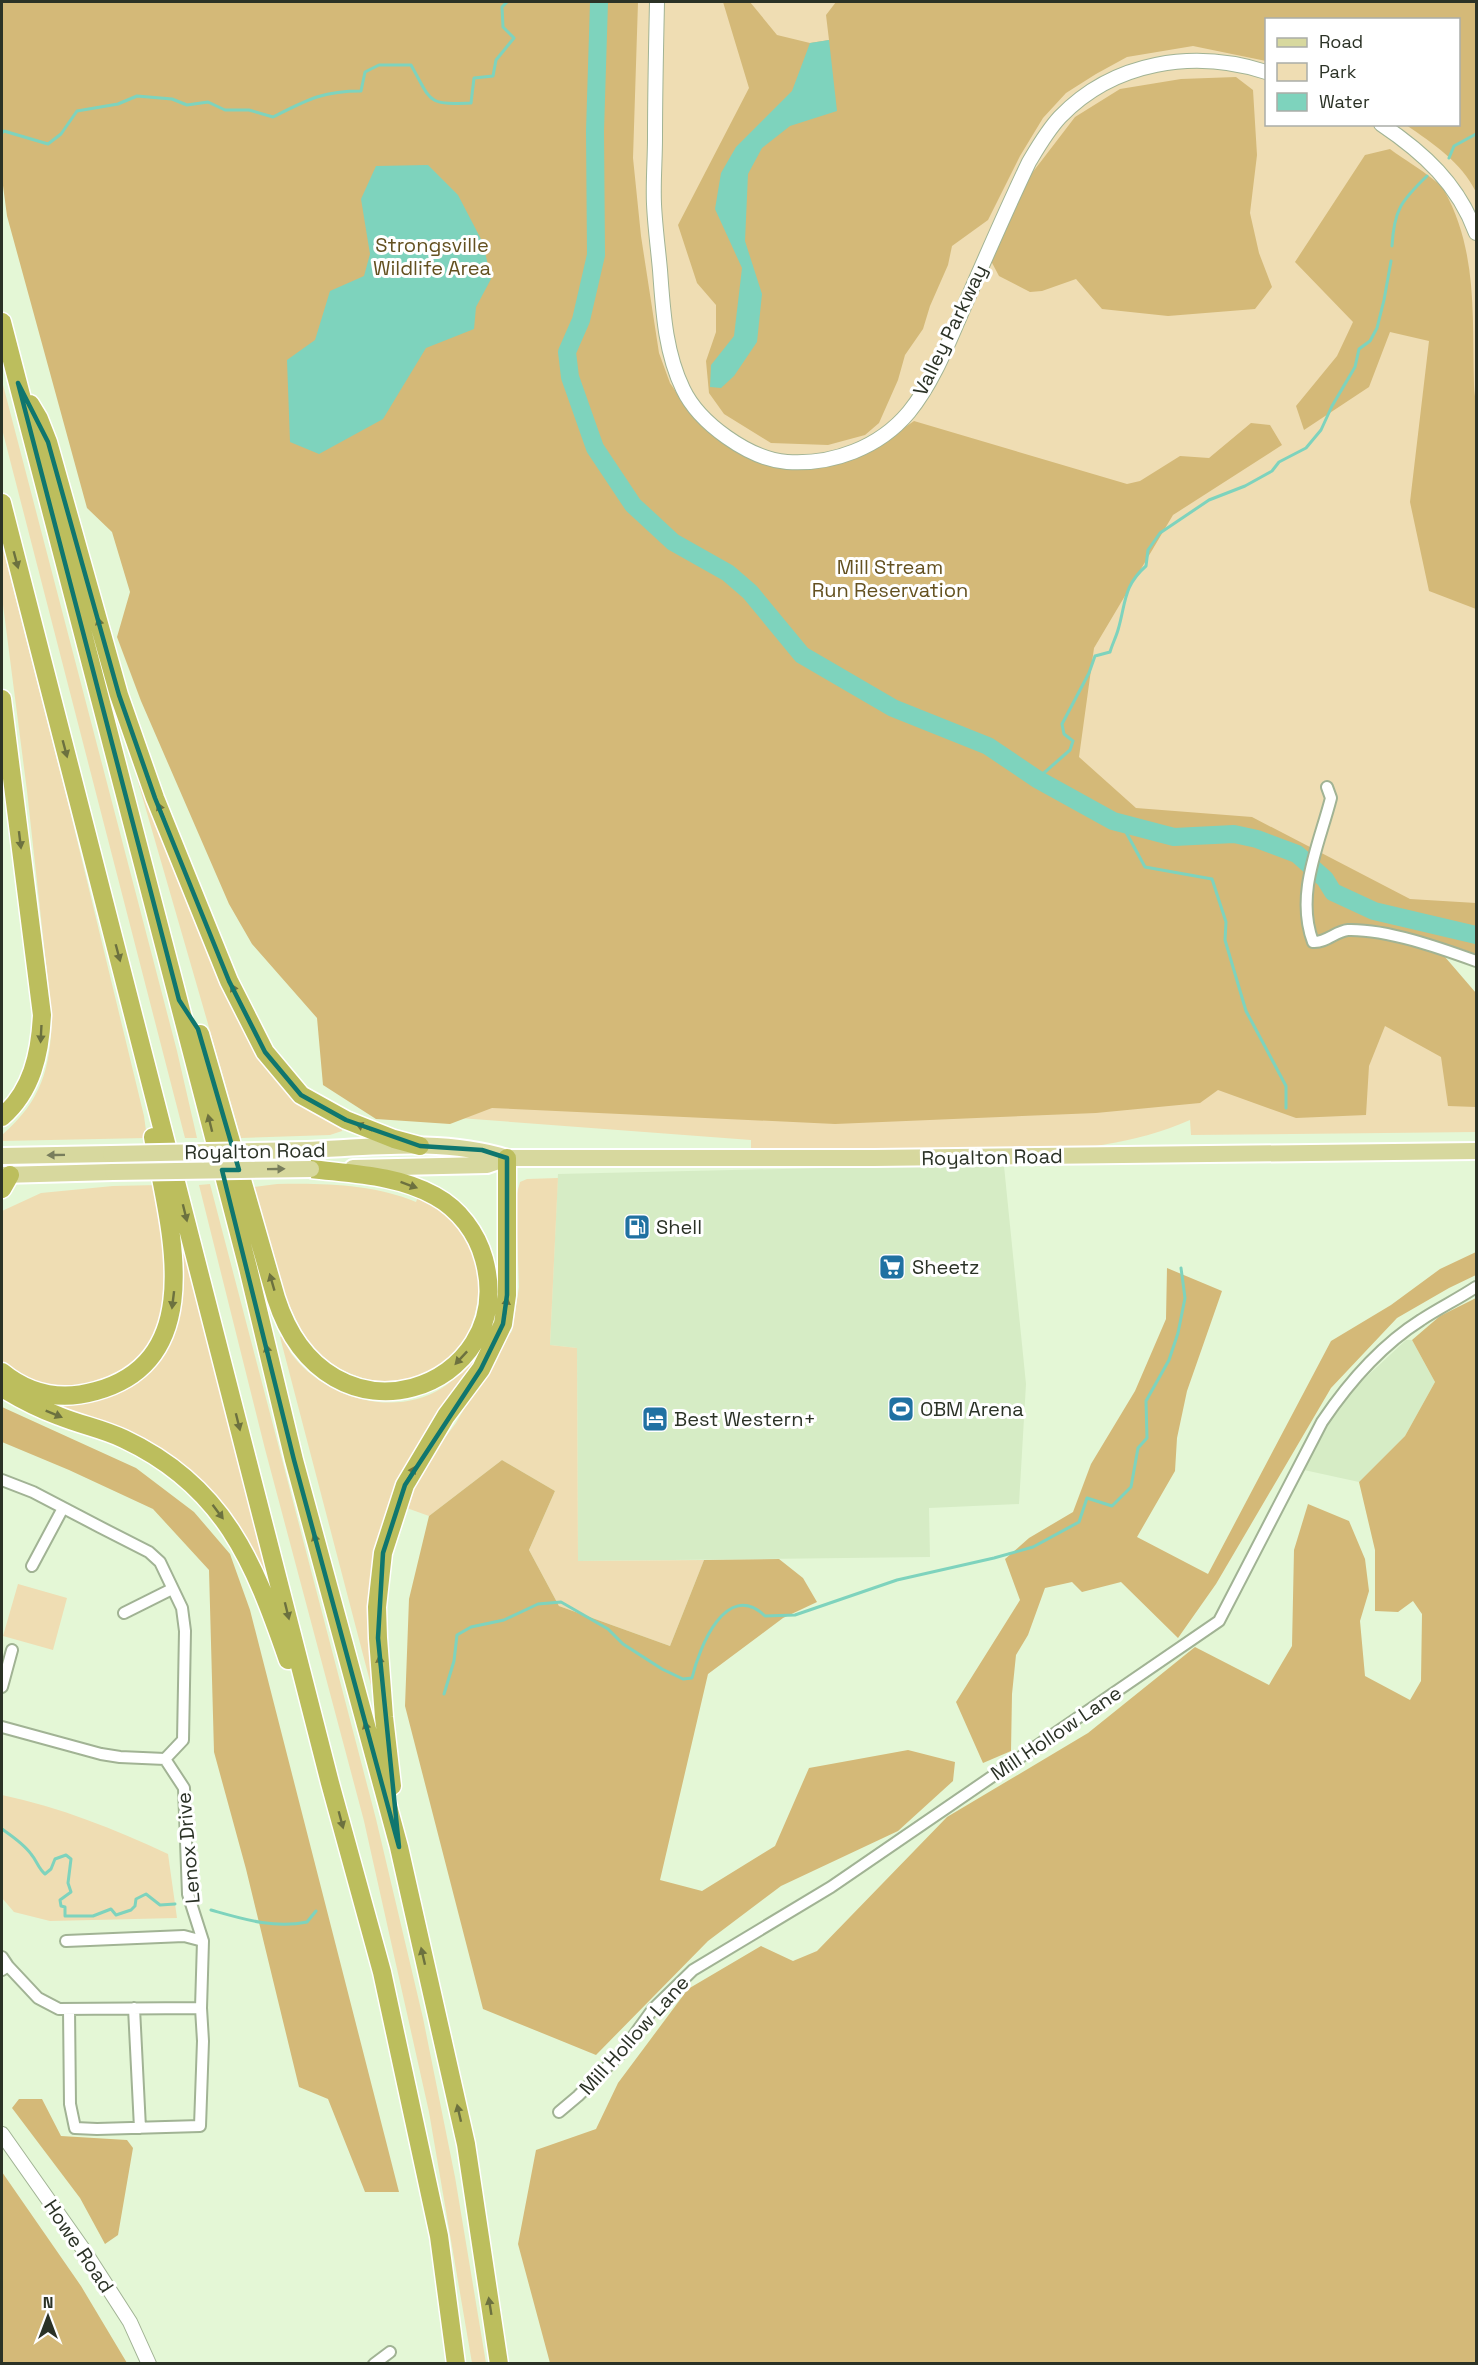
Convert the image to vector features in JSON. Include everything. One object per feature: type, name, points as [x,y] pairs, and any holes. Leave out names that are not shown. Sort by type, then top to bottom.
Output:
[{"type":"highway","points":[[2,322],[179,1000],[294,1460],[399,1847],[466,2144],[499,2364]]},
{"type":"highway","points":[[18,383],[39,419],[48,442],[118,695],[155,798],[230,981],[264,1052],[301,1095],[346,1120],[394,1139],[420,1146]]},
{"type":"highway","points":[[2,504],[330,1783],[382,1972],[439,2236],[456,2364]]},
{"type":"highway","points":[[2,699],[42,1015],[40,1043],[34,1068],[23,1092],[2,1117]]},
{"type":"highway","points":[[2,1372],[26,1388],[54,1396],[82,1395],[109,1388],[138,1370],[153,1354],[171,1315],[174,1295],[171,1237],[129,994]]},
{"type":"highway","points":[[179,1000],[198,1029],[276,1298],[292,1336],[321,1370],[358,1389],[380,1392],[404,1390],[446,1373],[471,1346],[487,1306],[487,1269],[476,1238],[466,1222],[434,1195],[406,1184],[381,1178],[310,1169]]},
{"type":"highway","points":[[399,1847],[384,1717],[378,1638],[377,1607],[383,1553],[405,1485],[440,1425],[481,1369],[503,1324],[507,1295],[507,1158]]},
{"type":"highway","points":[[2,1388],[60,1417],[124,1439],[185,1476],[207,1498],[240,1545],[265,1593],[330,1783]]},
{"type":"main road","name":"Royalton Road","points":[[2,1156],[420,1146],[482,1150],[507,1158],[874,1158],[1476,1151]]},
{"type":"main road","name":"Royalton Road","points":[[4,1180],[113,1172],[487,1165],[507,1158]]},
{"type":"street","name":"Valley Parkway","points":[[657,2],[654,202],[663,314],[675,369],[684,392],[695,408],[724,435],[760,456],[782,462],[824,461],[847,455],[890,431],[909,412],[926,388],[952,334],[1029,162],[1044,136],[1076,102],[1116,76],[1142,67],[1169,62],[1196,60],[1223,62],[1265,72]]},
{"type":"street","points":[[1384,126],[1408,142],[1445,177],[1459,196],[1476,233]]},
{"type":"street","points":[[1328,787],[1330,798],[1308,875],[1305,897],[1313,942],[1321,941],[1344,930],[1368,931],[1444,949],[1476,961]]},
{"type":"street","name":"Mill Hollow Lane","points":[[559,2112],[622,2052],[653,2009],[693,1970],[831,1887],[1219,1621],[1322,1422],[1342,1392],[1394,1339],[1422,1319],[1476,1287]]},
{"type":"street","points":[[2,1480],[33,1492],[154,1556],[182,1608],[185,1631],[183,1737],[165,1759],[101,1754],[2,1727]]},
{"type":"street","points":[[32,1566],[63,1508]]},
{"type":"street","points":[[124,1613],[172,1589]]},
{"type":"street","points":[[2,1687],[12,1650]]},
{"type":"street","name":"Lenox Drive","points":[[69,2009],[70,2104],[75,2128],[200,2126],[203,1941],[188,1894],[183,1784],[165,1759]]},
{"type":"street","points":[[66,1941],[184,1936],[203,1941]]},
{"type":"street","points":[[4,1964],[38,1998],[58,2009],[201,2008]]},
{"type":"street","points":[[134,2008],[140,2128]]},
{"type":"street","name":"Howe Road","points":[[2,2134],[83,2249],[130,2322],[149,2364]]},
{"type":"street","points":[[374,2364],[390,2352]]},
{"type":"highlighted area","points":[[18,383],[48,442],[119,695],[155,798],[229,981],[265,1052],[301,1095],[346,1120],[420,1146],[482,1150],[507,1158],[507,1295],[503,1324],[481,1369],[405,1485],[383,1553],[378,1638],[399,1847],[294,1460],[222,1170],[239,1170],[198,1029],[179,1000]]},
{"type":"shaded area","points":[[955,1165],[1004,1166],[1026,1384],[1019,1504],[929,1508],[930,1557],[578,1561],[577,1348],[550,1345],[558,1174]]},
{"type":"shaded area","points":[[1406,1340],[1412,1340],[1435,1382],[1405,1436],[1359,1482],[1304,1470],[1321,1434],[1349,1393]]},
{"type":"green space","name":"Mill Stream Run Reservation","points":[[2,2],[1476,2],[1476,960],[1433,948],[1476,1014],[1476,1132],[1191,1135],[1190,1120],[1130,1140],[1037,1152],[751,1158],[751,1140],[379,1112]]},
{"type":"green space","name":"Mill Stream Run Reservation","points":[[2,2],[638,2],[633,158],[641,236],[659,353],[670,383],[681,399],[734,449],[838,464],[869,452],[914,421],[1127,484],[1140,481],[1180,456],[1209,458],[1251,423],[1270,425],[1282,445],[1173,515],[1094,648],[1079,757],[1136,808],[1252,817],[1410,899],[1476,903],[1476,954],[1440,942],[1439,950],[1476,993],[1476,1107],[1448,1106],[1441,1057],[1385,1026],[1369,1066],[1366,1115],[1296,1118],[1218,1090],[1200,1103],[1096,1113],[835,1124],[492,1108],[450,1124],[376,1119],[323,1085],[317,1018],[252,944],[229,904],[141,701],[117,637],[130,592],[112,532],[87,508],[7,216],[2,178]]},
{"type":"green space","points":[[723,2],[750,2],[777,35],[810,43],[829,40],[826,15],[836,2],[1476,2],[1476,192],[1455,163],[1407,126],[1460,126],[1460,18],[1265,18],[1265,61],[1193,46],[1127,57],[1066,93],[1043,118],[1020,156],[988,220],[952,246],[948,265],[930,306],[923,329],[905,355],[898,380],[879,423],[865,435],[828,445],[771,443],[724,414],[709,393],[706,361],[716,332],[716,305],[697,283],[678,225],[749,88]]},
{"type":"green space","points":[[1236,77],[1253,90],[1257,155],[1250,213],[1259,253],[1272,287],[1255,309],[1168,316],[1102,309],[1076,279],[1042,291],[1030,292],[999,276],[990,259],[1029,177],[1075,117],[1120,89],[1181,79]]},
{"type":"green space","points":[[1390,149],[1427,174],[1444,190],[1455,213],[1468,260],[1473,309],[1476,408],[1476,609],[1429,591],[1410,502],[1429,341],[1390,332],[1369,387],[1304,430],[1296,406],[1337,356],[1353,322],[1295,262],[1365,155]]},
{"type":"green space","points":[[2,381],[177,1051],[197,1138],[185,1138],[2,429]]},
{"type":"green space","points":[[2,545],[70,811],[144,1116],[147,1138],[2,1141],[2,1135],[26,1109],[41,1082],[49,1053],[52,1018],[27,791],[2,597]]},
{"type":"green space","points":[[123,730],[211,948],[308,1108],[342,1131],[330,1135],[241,1138]]},
{"type":"green space","points":[[558,1178],[550,1345],[577,1348],[578,1561],[704,1560],[670,1646],[559,1606],[529,1550],[555,1491],[502,1460],[429,1516],[404,1507],[417,1475],[456,1423],[497,1351],[512,1331],[519,1287],[516,1207],[520,1182],[527,1179]]},
{"type":"green space","points":[[210,1184],[376,1819],[423,2018],[455,2177],[486,2363],[472,2363],[429,2112],[364,1821],[265,1449],[199,1185]]},
{"type":"green space","points":[[277,1184],[365,1188],[383,1191],[416,1202],[418,1197],[451,1220],[462,1232],[473,1255],[478,1290],[471,1325],[453,1355],[440,1367],[423,1376],[404,1381],[384,1382],[365,1379],[347,1372],[316,1350],[304,1334],[287,1299],[274,1262],[254,1187]]},
{"type":"green space","points":[[159,1185],[170,1281],[152,1346],[125,1375],[68,1390],[40,1386],[2,1363],[2,1211],[41,1193],[113,1186]]},
{"type":"green space","points":[[180,1233],[274,1586],[268,1587],[189,1474],[44,1406],[53,1402],[66,1403],[105,1398],[130,1385],[158,1358],[177,1234]]},
{"type":"green space","points":[[1476,1252],[1476,1275],[1397,1318],[1331,1388],[1216,1584],[1178,1638],[1121,1582],[1082,1592],[1072,1582],[1045,1588],[1028,1635],[1016,1655],[1012,1694],[1011,1751],[983,1763],[956,1702],[1020,1600],[1005,1559],[1029,1538],[1073,1512],[1091,1464],[1135,1391],[1166,1319],[1167,1268],[1222,1291],[1187,1391],[1177,1438],[1175,1471],[1137,1537],[1208,1574],[1331,1341],[1391,1305],[1440,1269]]},
{"type":"green space","points":[[1476,1298],[1476,2363],[550,2363],[518,2244],[536,2150],[596,2129],[618,2083],[688,1989],[761,1946],[793,1961],[817,1951],[947,1817],[1088,1733],[1195,1647],[1269,1685],[1292,1646],[1294,1550],[1308,1504],[1349,1521],[1365,1559],[1369,1591],[1360,1621],[1365,1676],[1410,1700],[1421,1681],[1422,1614],[1413,1601],[1398,1612],[1375,1611],[1375,1550],[1359,1482],[1405,1436],[1435,1382],[1412,1340],[1440,1316]]},
{"type":"green space","points":[[282,1336],[293,1356],[307,1371],[324,1383],[343,1393],[383,1402],[404,1402],[423,1397],[447,1385],[477,1358],[392,1505],[378,1712],[280,1337]]},
{"type":"green space","points":[[2,1407],[136,1468],[194,1512],[230,1554],[250,1610],[399,2192],[365,2192],[328,2099],[299,2087],[246,1869],[214,1752],[209,1570],[153,1509],[2,1442]]},
{"type":"green space","points":[[502,1460],[555,1491],[529,1550],[559,1606],[670,1646],[704,1560],[779,1559],[803,1578],[817,1602],[783,1618],[708,1674],[660,1880],[702,1891],[775,1846],[809,1768],[908,1750],[955,1762],[953,1781],[898,1831],[781,1886],[708,1941],[596,2055],[483,2009],[405,1706],[409,1599],[429,1516]]},
{"type":"green space","points":[[18,1584],[67,1598],[53,1650],[3,1636]]},
{"type":"green space","points":[[2,1795],[86,1820],[168,1854],[177,1918],[50,1921],[14,1912],[2,1898]]},
{"type":"green space","points":[[19,2099],[42,2099],[61,2136],[127,2140],[133,2148],[118,2235],[105,2244],[80,2198],[12,2108]]},
{"type":"green space","points":[[2,2172],[81,2286],[127,2363],[2,2363]]},
{"type":"water","points":[[829,40],[837,111],[790,126],[762,148],[748,174],[745,241],[762,294],[757,342],[734,376],[721,388],[710,387],[711,365],[734,336],[742,268],[715,209],[721,173],[736,147],[792,91],[810,43]]},
{"type":"water","points":[[428,165],[458,195],[483,243],[491,279],[476,307],[474,329],[426,348],[383,419],[319,454],[290,442],[287,360],[315,340],[330,291],[364,276],[370,254],[361,199],[376,166]]},
{"type":"waterway","points":[[2,133],[4,131],[48,144],[61,134],[77,111],[118,104],[137,96],[172,99],[187,105],[208,102],[225,110],[249,110],[273,117],[325,95],[361,91],[365,72],[379,65],[411,65],[432,99],[446,103],[471,103],[474,78],[493,76],[496,60],[514,38],[503,27],[502,7],[507,2]]},
{"type":"waterway","points":[[599,2],[595,131],[596,255],[581,320],[567,352],[570,377],[595,448],[633,505],[673,542],[728,573],[750,592],[802,655],[893,708],[988,746],[1037,779],[1113,821],[1174,837],[1234,834],[1257,839],[1297,854],[1325,879],[1333,892],[1374,911],[1476,935]]},
{"type":"waterway","points":[[1449,158],[1454,146],[1476,134]]},
{"type":"waterway","points":[[1392,246],[1400,207],[1427,176]]},
{"type":"waterway","points":[[1037,779],[1070,750],[1073,741],[1064,734],[1062,724],[1089,673],[1095,656],[1110,652],[1129,588],[1146,566],[1148,550],[1160,533],[1209,500],[1245,486],[1272,471],[1279,462],[1306,448],[1321,430],[1355,367],[1359,349],[1370,341],[1377,328],[1391,261]]},
{"type":"waterway","points":[[1121,823],[1145,867],[1212,879],[1226,922],[1225,940],[1246,1011],[1286,1086],[1286,1108]]},
{"type":"waterway","points":[[444,1694],[454,1661],[457,1635],[471,1627],[504,1620],[538,1604],[561,1602],[608,1629],[623,1644],[662,1669],[683,1679],[692,1678],[701,1650],[716,1622],[727,1611],[738,1606],[751,1607],[765,1616],[795,1615],[897,1580],[1033,1547],[1079,1522],[1087,1498],[1112,1506],[1131,1487],[1138,1448],[1147,1438],[1146,1401],[1169,1360],[1178,1333],[1185,1298],[1181,1268]]},
{"type":"waterway","points":[[2,1829],[25,1847],[45,1874],[51,1869],[55,1859],[66,1855],[71,1859],[68,1883],[71,1892],[60,1900],[61,1906],[65,1907],[65,1916],[93,1916],[111,1909],[116,1915],[131,1910],[135,1906],[136,1899],[146,1894],[160,1905],[175,1904]]},
{"type":"waterway","points":[[211,1910],[271,1924],[307,1922],[316,1911]]},
{"type":"place","name":"Shell","points":[[637,1227]]},
{"type":"place","name":"Sheetz","points":[[892,1267]]},
{"type":"place","name":"OBM Arena","points":[[901,1409]]},
{"type":"place","name":"Best Western+","points":[[655,1419]]},
{"type":"park label","name":"Strongsville Wildlife Area","points":[[432,256]]}]
